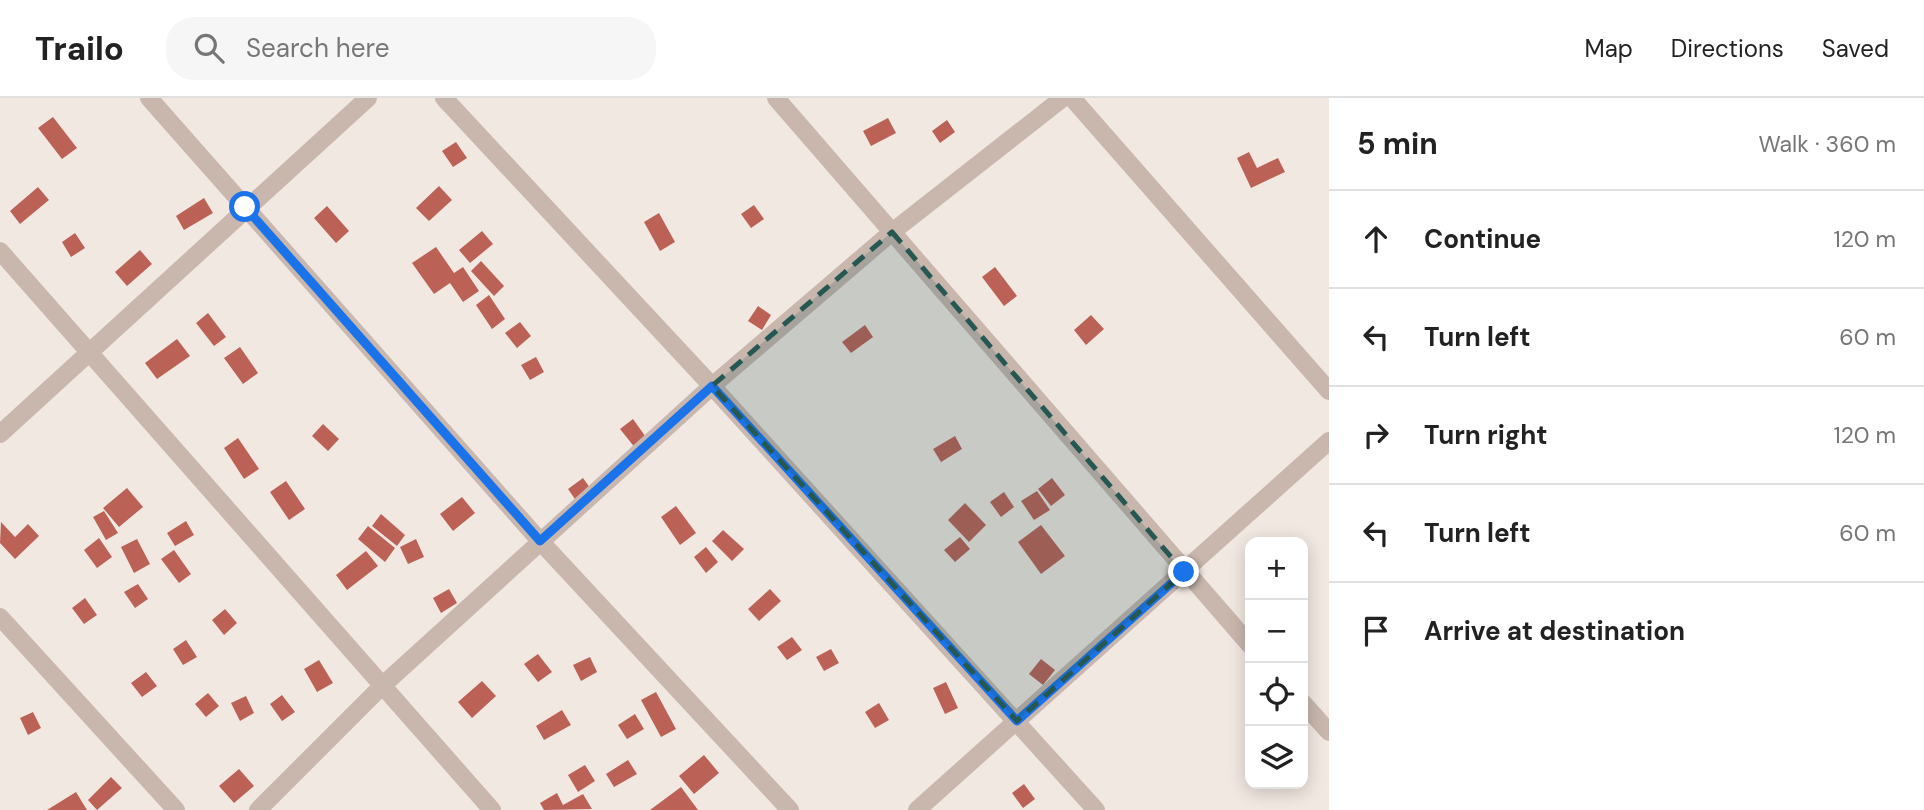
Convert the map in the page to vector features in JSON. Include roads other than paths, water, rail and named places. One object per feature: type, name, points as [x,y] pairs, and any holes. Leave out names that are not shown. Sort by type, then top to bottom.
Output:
[{"type":"street","points":[[149,98],[540,541],[790,810]]},
{"type":"street","points":[[0,434],[245,207],[368,98]]},
{"type":"street","points":[[444,98],[712,386],[1096,810]]},
{"type":"street","points":[[776,98],[1245,639]]},
{"type":"street","points":[[258,810],[383,685],[712,386],[892,232],[1063,98]]},
{"type":"street","points":[[1072,98],[1329,391]]},
{"type":"street","points":[[0,251],[492,810]]},
{"type":"street","points":[[917,810],[1329,441]]},
{"type":"street","points":[[0,617],[176,810]]},
{"type":"street","points":[[1308,709],[1329,732]]}]
